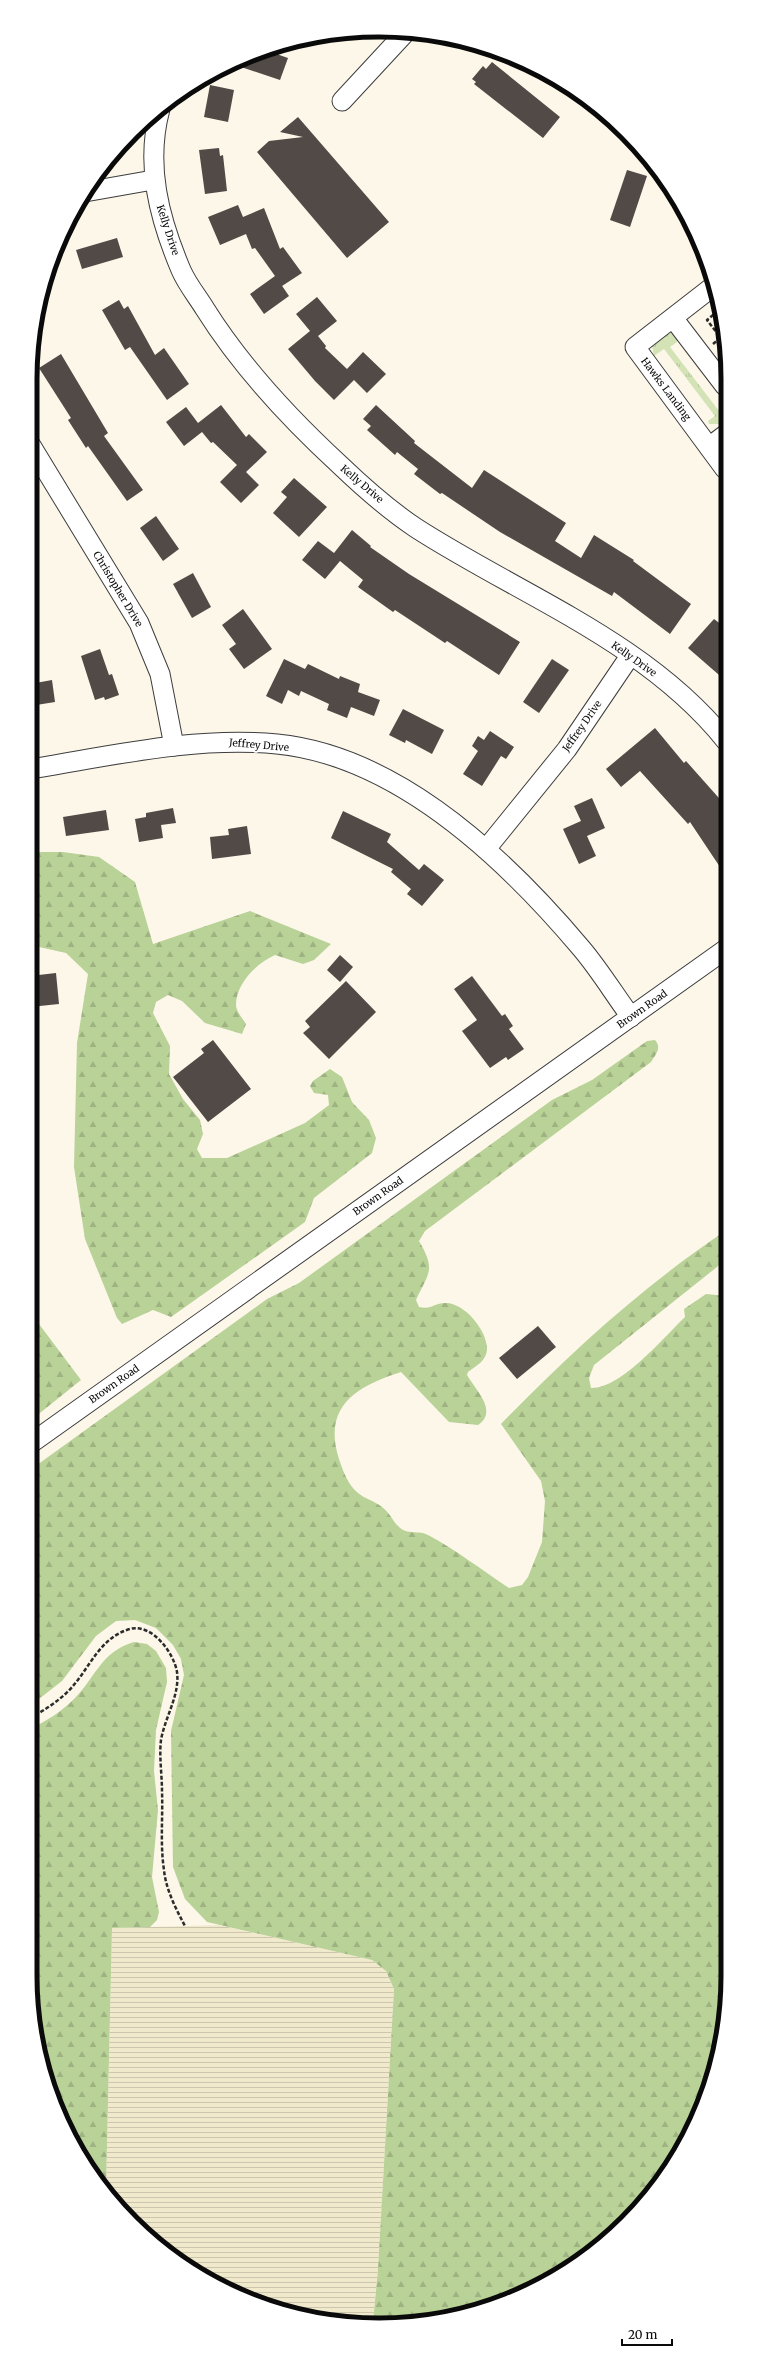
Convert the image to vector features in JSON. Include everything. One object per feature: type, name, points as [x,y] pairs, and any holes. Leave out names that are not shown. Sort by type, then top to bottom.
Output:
[{"type":"street","points":[[342,101],[400,38]]},
{"type":"street","name":"Kelly Drive","points":[[157,119],[154,132],[153,180],[164,224],[182,272],[215,325],[260,385],[306,434],[360,484],[415,527],[593,631],[630,656],[669,684],[721,736]]},
{"type":"street","points":[[94,190],[153,180]]},
{"type":"street","name":"Hawks Landing","points":[[709,290],[635,347],[721,464]]},
{"type":"street","points":[[673,318],[721,381]]},
{"type":"street","points":[[709,447],[721,438]]},
{"type":"street","name":"Christopher Drive","points":[[37,455],[139,623],[160,674],[174,746]]},
{"type":"street","name":"Jeffrey Drive","points":[[486,849],[567,749],[630,656]]},
{"type":"street","name":"Jeffrey Drive","points":[[37,768],[174,746],[218,742],[278,744],[342,758],[407,790],[486,849],[581,948],[631,1017]]},
{"type":"street","name":"Brown Road","points":[[37,1439],[721,953]]},
{"type":"path","points":[[714,314],[707,320],[718,334]]},
{"type":"path","points":[[37,1714],[46,1709],[73,1686],[98,1650],[115,1636],[131,1629],[149,1632],[162,1643],[172,1657],[177,1672],[176,1688],[161,1740],[164,1870],[174,1905],[185,1926]]},
{"type":"shaded area","points":[[219,1925],[372,1960],[386,1971],[394,1989],[378,2269],[373,2318],[334,2315],[290,2306],[269,2300],[228,2283],[189,2260],[154,2233],[137,2218],[106,2181],[112,1928]]},
{"type":"green space","points":[[666,332],[677,335],[677,342],[670,347],[719,411],[721,410],[721,424],[709,424],[708,421],[715,416],[664,349],[654,356],[652,346]]},
{"type":"green space","points":[[37,852],[63,852],[99,857],[135,882],[153,944],[250,911],[331,944],[314,960],[303,964],[275,955],[261,963],[249,975],[240,989],[236,1005],[238,1012],[246,1024],[242,1034],[205,1023],[182,1001],[168,995],[156,1002],[153,1013],[170,1046],[169,1074],[183,1099],[200,1120],[203,1134],[197,1149],[202,1158],[227,1158],[305,1123],[329,1105],[328,1095],[314,1093],[310,1086],[313,1081],[330,1069],[342,1077],[352,1102],[369,1120],[376,1138],[372,1153],[314,1198],[305,1222],[171,1317],[153,1310],[122,1324],[117,1318],[85,1239],[74,1167],[77,1043],[88,974],[66,953],[37,947]]},
{"type":"green space","points":[[655,1040],[658,1046],[656,1054],[651,1062],[425,1231],[419,1241],[428,1259],[429,1271],[416,1300],[419,1307],[427,1308],[445,1303],[460,1307],[474,1319],[484,1334],[487,1350],[485,1357],[468,1372],[467,1375],[484,1401],[486,1414],[484,1420],[478,1425],[449,1422],[401,1372],[370,1384],[347,1401],[340,1412],[335,1425],[335,1441],[339,1459],[346,1478],[351,1486],[361,1495],[376,1503],[388,1512],[399,1527],[409,1532],[428,1535],[509,1588],[522,1585],[528,1577],[542,1542],[545,1501],[541,1481],[501,1424],[554,1371],[609,1321],[666,1274],[721,1234],[721,1264],[594,1365],[589,1378],[591,1388],[603,1386],[615,1380],[654,1349],[685,1317],[684,1309],[706,1294],[721,1295],[721,1976],[718,2021],[714,2043],[703,2086],[686,2127],[675,2147],[650,2184],[636,2201],[621,2218],[587,2247],[550,2272],[530,2283],[489,2300],[424,2315],[373,2318],[378,2269],[394,1989],[386,1971],[372,1960],[207,1922],[185,1899],[173,1867],[171,1731],[184,1675],[181,1659],[173,1645],[156,1628],[135,1620],[116,1621],[96,1636],[62,1681],[37,1701],[37,1465],[267,1299],[299,1283],[552,1100],[592,1080],[647,1041]]},
{"type":"green space","points":[[37,1321],[81,1380],[37,1415]]},
{"type":"green space","points":[[134,1642],[147,1644],[156,1651],[166,1668],[167,1682],[156,1730],[154,1771],[158,1810],[152,1877],[159,1912],[157,1920],[150,1927],[112,1928],[106,2181],[83,2147],[63,2107],[49,2065],[40,2021],[37,1976],[37,1725],[60,1711],[75,1698],[100,1665],[123,1646]]},
{"type":"building","points":[[275,53],[288,58],[280,80],[240,67]]},
{"type":"building","points":[[492,62],[560,117],[543,138],[474,84],[476,82],[472,79],[483,66],[486,69]]},
{"type":"building","points":[[210,85],[234,90],[228,122],[204,117]]},
{"type":"building","points":[[298,117],[389,222],[347,258],[257,152],[269,141],[303,137],[280,132]]},
{"type":"building","points":[[219,148],[220,156],[223,155],[227,191],[205,194],[199,150]]},
{"type":"building","points":[[627,170],[647,176],[630,227],[610,220]]},
{"type":"building","points":[[238,205],[243,217],[264,208],[280,249],[283,247],[302,273],[282,286],[289,296],[264,314],[250,294],[275,276],[255,248],[252,249],[246,234],[220,245],[208,217]]},
{"type":"building","points":[[117,238],[123,257],[82,269],[76,250]]},
{"type":"building","points":[[317,297],[337,321],[318,336],[326,346],[325,348],[347,369],[363,352],[386,374],[367,393],[354,380],[334,400],[315,381],[288,349],[310,331],[296,314]]},
{"type":"building","points":[[119,300],[124,309],[128,306],[155,355],[164,348],[189,384],[167,400],[130,347],[125,350],[102,310]]},
{"type":"building","points":[[61,354],[108,433],[104,436],[143,490],[127,501],[88,446],[86,448],[68,420],[71,418],[39,368]]},
{"type":"building","points":[[221,405],[246,437],[249,434],[267,452],[246,472],[259,485],[241,503],[220,482],[237,465],[213,442],[211,443],[202,432],[184,446],[166,422],[186,407],[198,423]]},
{"type":"building","points":[[376,405],[415,441],[414,443],[472,488],[484,470],[566,523],[555,541],[581,558],[594,535],[634,560],[633,561],[691,604],[670,634],[614,592],[612,596],[500,532],[442,493],[440,494],[414,474],[418,469],[397,452],[395,455],[367,430],[371,426],[363,419]]},
{"type":"building","points":[[294,478],[327,507],[299,537],[273,513],[287,497],[281,492]]},
{"type":"building","points":[[156,516],[179,549],[163,561],[140,528]]},
{"type":"building","points":[[352,530],[371,546],[370,547],[409,574],[520,642],[499,675],[447,641],[445,643],[395,610],[393,612],[358,587],[363,580],[340,561],[325,579],[302,560],[318,541],[334,553]]},
{"type":"building","points":[[193,573],[211,607],[192,618],[173,584]]},
{"type":"building","points":[[243,609],[272,649],[244,669],[229,649],[236,644],[222,625]]},
{"type":"building","points":[[714,619],[721,624],[721,677],[688,648]]},
{"type":"building","points":[[100,649],[109,675],[112,674],[119,695],[105,700],[104,697],[95,700],[81,656]]},
{"type":"building","points":[[284,659],[305,669],[308,664],[339,679],[340,676],[360,684],[358,692],[380,700],[374,716],[351,707],[347,718],[327,710],[329,704],[301,691],[299,696],[288,690],[282,704],[266,696]]},
{"type":"building","points":[[552,659],[569,670],[539,713],[523,702]]},
{"type":"building","points":[[52,680],[55,702],[37,705],[37,683]]},
{"type":"building","points":[[403,709],[444,730],[432,754],[406,740],[405,743],[389,735]]},
{"type":"building","points":[[655,728],[684,763],[686,761],[721,800],[721,868],[690,822],[688,824],[640,771],[621,787],[606,769]]},
{"type":"building","points":[[490,731],[514,747],[506,759],[501,756],[482,786],[463,774],[478,751],[472,746],[478,736],[484,740]]},
{"type":"building","points":[[592,798],[605,828],[587,836],[596,856],[579,864],[563,829],[581,821],[574,806]]},
{"type":"building","points":[[173,808],[176,823],[161,825],[163,838],[139,842],[135,819],[146,817],[146,813]]},
{"type":"building","points":[[106,810],[109,830],[66,836],[63,817]]},
{"type":"building","points":[[343,811],[391,834],[387,842],[419,870],[424,864],[444,880],[422,906],[407,894],[411,889],[391,872],[393,869],[331,838]]},
{"type":"building","points":[[247,826],[251,854],[212,859],[210,837],[229,835],[228,829]]},
{"type":"building","points":[[340,955],[353,967],[340,982],[327,970]]},
{"type":"building","points":[[56,973],[59,1004],[37,1006],[37,975]]},
{"type":"building","points":[[472,976],[502,1016],[505,1014],[513,1026],[509,1029],[524,1049],[508,1060],[506,1057],[490,1068],[462,1031],[477,1020],[454,989]]},
{"type":"building","points":[[346,981],[376,1012],[329,1059],[303,1033],[310,1027],[305,1021]]},
{"type":"building","points":[[213,1040],[251,1089],[208,1122],[173,1077],[204,1053],[201,1049]]},
{"type":"building","points":[[538,1326],[556,1347],[517,1379],[499,1358]]}]
